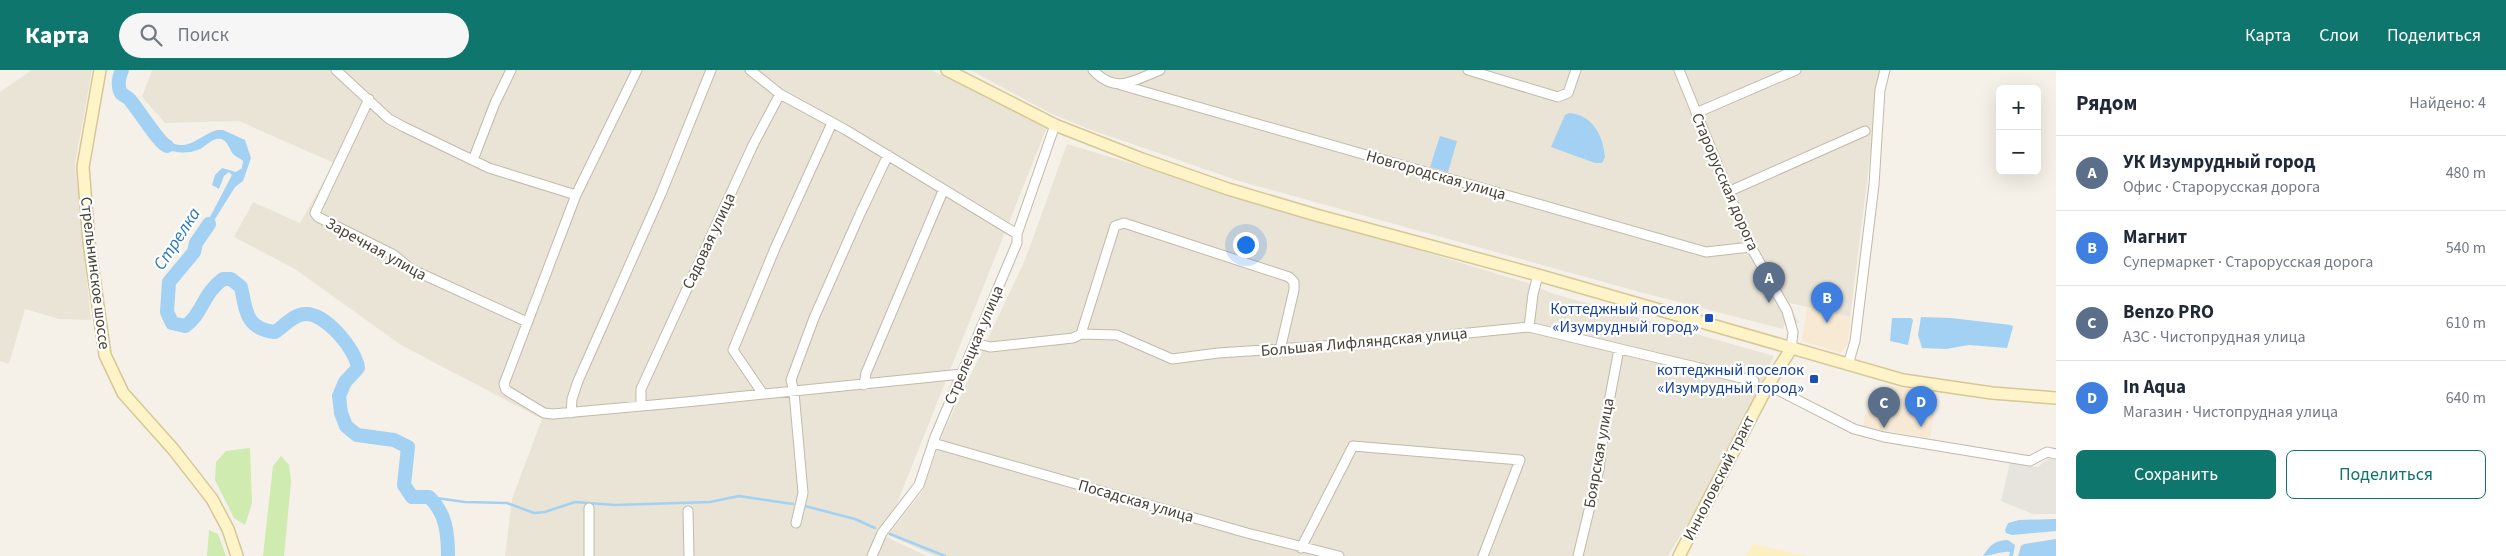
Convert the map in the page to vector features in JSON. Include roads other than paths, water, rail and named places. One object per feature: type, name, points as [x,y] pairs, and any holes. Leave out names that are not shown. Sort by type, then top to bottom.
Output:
[{"type":"main road","name":"Стрельнинское шоссе","points":[[100,70],[83,167],[89,242],[105,355],[123,393],[173,449],[212,499],[228,530],[238,556]]},
{"type":"main road","points":[[947,70],[1055,125],[1142,159],[1228,189],[1316,215],[1538,275],[1903,380],[1948,388],[2056,398]]},
{"type":"main road","name":"Инноловский тракт","points":[[1679,556],[1768,385],[1791,349]]},
{"type":"street","points":[[336,70],[371,100],[389,119],[489,168],[576,195]]},
{"type":"street","points":[[473,160],[495,103],[511,70]]},
{"type":"street","points":[[637,70],[576,195],[504,384],[506,390],[544,413],[571,413],[962,374]]},
{"type":"street","points":[[571,413],[572,399],[578,382],[661,194],[711,70]]},
{"type":"street","points":[[750,70],[780,94],[888,155],[943,191],[1017,234]]},
{"type":"street","name":"Новгородская улица","points":[[1092,70],[1109,82],[1706,252],[1751,247]]},
{"type":"street","points":[[1121,85],[1160,70]]},
{"type":"street","points":[[1468,70],[1558,97],[1568,92],[1576,70]]},
{"type":"street","name":"Старорусская дорога","points":[[1679,70],[1730,191],[1751,247],[1787,311],[1793,332],[1791,349]]},
{"type":"street","points":[[1696,113],[1796,70]]},
{"type":"street","points":[[1848,365],[1856,341],[1874,185],[1880,90],[1885,70]]},
{"type":"street","name":"Садовая улица","points":[[642,406],[641,389],[753,144],[780,94]]},
{"type":"street","name":"Заречная улица","points":[[371,100],[315,213],[318,217],[394,255],[411,270],[527,322]]},
{"type":"street","points":[[763,394],[733,350],[776,246],[832,123]]},
{"type":"street","name":"Стрелецкая улица","points":[[872,556],[882,533],[919,486],[933,443],[1017,244],[1017,234],[1055,125]]},
{"type":"street","points":[[1730,191],[1865,131]]},
{"type":"street","points":[[796,523],[804,493],[794,392],[790,380],[814,318],[888,155]]},
{"type":"street","points":[[864,385],[870,364],[943,191]]},
{"type":"street","points":[[1081,334],[1115,226],[1124,223],[1289,277],[1294,282],[1294,290],[1280,350]]},
{"type":"street","points":[[1529,327],[1532,294],[1538,275]]},
{"type":"street","name":"Большая Лифляндская улица","points":[[975,343],[990,347],[1073,338],[1081,334],[1117,335],[1172,359],[1529,327],[1754,381]]},
{"type":"street","name":"Боярская улица","points":[[1578,556],[1599,469],[1604,423],[1619,349]]},
{"type":"street","points":[[1768,385],[1854,430],[1884,437],[2030,461],[2047,452],[2056,454]]},
{"type":"street","name":"Посадская улица","points":[[933,443],[1301,548],[1339,556]]},
{"type":"street","points":[[1301,548],[1353,446],[1520,460],[1483,556]]},
{"type":"street","points":[[589,508],[589,556]]},
{"type":"street","points":[[688,511],[689,556]]},
{"type":"water","points":[[1570,113],[1591,122],[1599,134],[1605,157],[1602,163],[1595,163],[1551,147],[1565,115]]},
{"type":"water","points":[[217,130],[223,130],[245,140],[251,158],[243,181],[235,187],[202,240],[196,237],[211,215],[232,175],[229,172],[224,176],[219,189],[212,185],[215,175],[222,168],[236,172],[242,168],[243,161],[233,154],[227,143],[221,139],[212,140],[200,149],[180,152],[166,149],[150,136],[162,131],[163,139],[172,143],[186,145]]},
{"type":"water","points":[[1440,136],[1457,141],[1448,172],[1430,167]]},
{"type":"water","points":[[1921,317],[1951,318],[2011,325],[2013,327],[2007,348],[1969,345],[1946,349],[1922,348],[1918,335]]},
{"type":"water","points":[[1892,318],[1911,318],[1913,320],[1908,345],[1890,341]]},
{"type":"water","points":[[2056,519],[2056,531],[2012,535],[2006,533],[2005,530],[2008,523],[2019,520]]},
{"type":"water","points":[[2056,539],[2056,556],[2018,556],[2021,546],[2024,544]]},
{"type":"water","points":[[2008,540],[2015,545],[2013,556],[2009,556],[2010,552],[2006,552],[1983,556],[1993,544]]},
{"type":"waterway","name":"Стрелка","points":[[122,70],[119,81],[121,93],[129,99],[163,144],[167,146]]},
{"type":"waterway","name":"Стрелка","points":[[209,224],[196,243],[194,252],[169,282],[167,312],[172,323],[185,326],[191,321],[211,291],[223,279],[231,279],[241,287],[249,317],[253,323],[265,330],[275,332],[293,318],[305,314],[322,319],[346,343],[356,360],[358,368],[345,382],[339,396],[341,413],[346,426],[357,435],[394,440],[408,447],[404,485],[412,497],[429,497],[435,503],[445,524],[448,556]]},
{"type":"waterway","points":[[429,497],[465,502],[507,503],[534,513],[545,512],[575,502],[615,505],[710,502],[739,496],[793,504]]},
{"type":"waterway","points":[[805,506],[855,519],[875,528]]},
{"type":"waterway","points":[[890,534],[945,556]]},
{"type":"place","name":"УК Изумрудный город","points":[[1769,303]]},
{"type":"place","name":"Коттеджный поселок «Изумрудный город»","points":[[1709,318]]},
{"type":"place","name":"Магнит","points":[[1827,323]]},
{"type":"place","name":"коттеджный поселок «Изумрудный город»","points":[[1814,379]]},
{"type":"place","name":"In Aqua","points":[[1921,427]]},
{"type":"place","name":"Benzo PRO","points":[[1884,428]]}]
